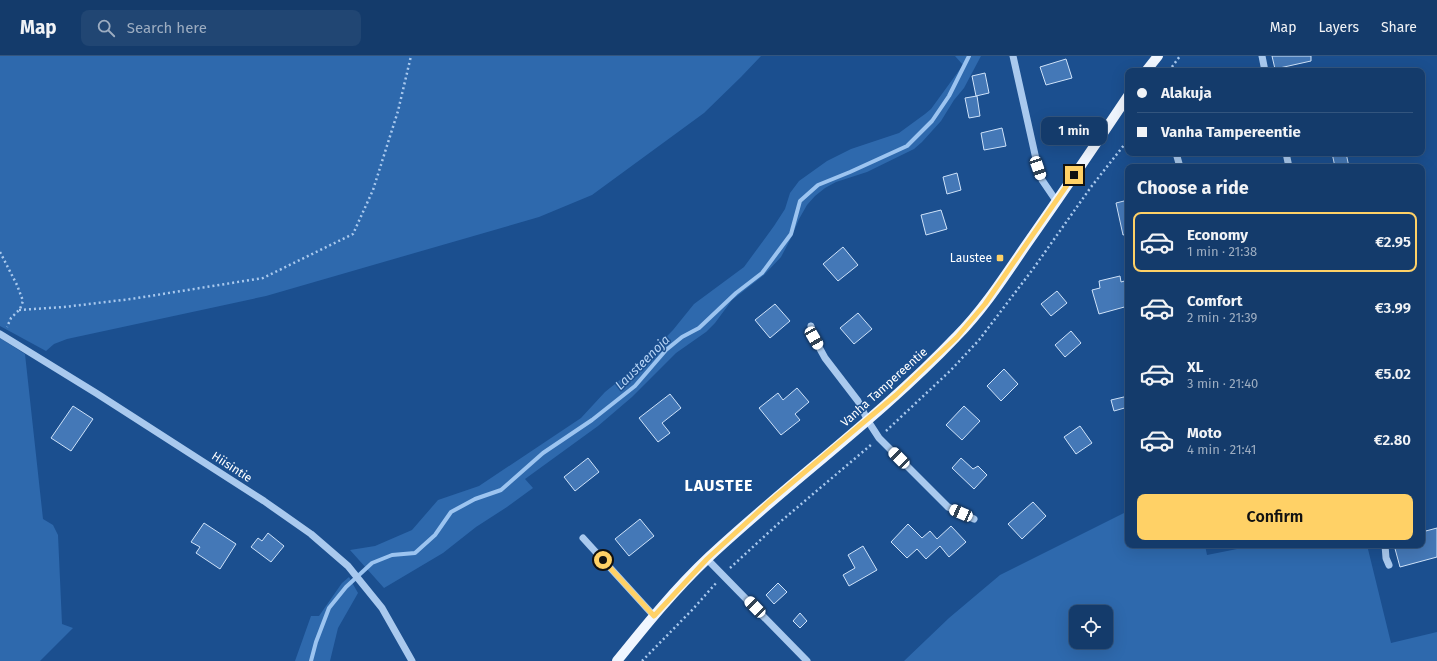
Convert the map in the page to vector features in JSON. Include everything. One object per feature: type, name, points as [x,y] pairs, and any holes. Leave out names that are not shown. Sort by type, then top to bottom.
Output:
[{"type":"main road","points":[[1149,68],[1158,56]]},
{"type":"main road","name":"Vanha Tampereentie","points":[[616,661],[654,616],[707,559],[768,503],[868,421],[957,337],[985,304],[1057,202],[1125,100]]},
{"type":"street","points":[[1013,56],[1038,168],[1042,180],[1057,202]]},
{"type":"street","points":[[1262,56],[1264,68]]},
{"type":"street","points":[[811,326],[814,338],[826,358],[858,401],[879,438],[948,507],[974,519]]},
{"type":"street","name":"Hiisintie","points":[[1,335],[96,393],[264,501],[311,534],[351,570],[364,585],[382,608],[412,661]]},
{"type":"street","points":[[583,538],[654,616]]},
{"type":"street","points":[[1385,548],[1386,558],[1390,565]]},
{"type":"street","points":[[707,559],[807,661]]},
{"type":"path","points":[[19,310],[64,307],[131,299],[263,278],[353,234],[373,190],[398,110],[411,56]]},
{"type":"path","points":[[1171,68],[1180,56]]},
{"type":"path","points":[[0,252],[17,285],[23,301],[19,310],[11,318],[1,335]]},
{"type":"shaded area","points":[[0,56],[761,56],[704,113],[592,195],[539,217],[266,296],[67,339],[54,344],[46,351],[0,326]]},
{"type":"shaded area","points":[[955,56],[981,56],[964,88],[954,100],[941,121],[922,142],[914,149],[867,172],[836,182],[815,196],[807,205],[799,219],[781,257],[764,275],[732,300],[715,323],[706,332],[676,353],[632,397],[598,426],[525,479],[533,488],[476,527],[443,553],[384,588],[350,550],[375,546],[412,530],[438,500],[479,486],[581,418],[605,392],[641,363],[673,330],[694,304],[744,267],[785,209],[790,193],[799,181],[827,161],[851,149],[899,133],[931,109],[963,65]]},
{"type":"shaded area","points":[[0,338],[25,354],[43,519],[53,525],[58,535],[62,624],[73,628],[40,661],[0,661]]},
{"type":"shaded area","points":[[1125,512],[1125,548],[1206,548],[1207,555],[1242,548],[1368,548],[1391,643],[1437,632],[1437,661],[904,661],[949,618],[1000,575]]},
{"type":"shaded area","points":[[349,577],[358,593],[338,628],[330,661],[295,661],[311,616],[319,616],[342,583]]},
{"type":"building","points":[[1272,56],[1311,56],[1311,61],[1275,68]]},
{"type":"building","points":[[1066,59],[1072,78],[1046,85],[1040,67]]},
{"type":"building","points":[[985,73],[989,93],[976,96],[972,76]]},
{"type":"building","points":[[977,96],[980,116],[969,118],[965,98]]},
{"type":"building","points":[[1002,128],[1006,146],[984,150],[981,133]]},
{"type":"building","points":[[1333,156],[1347,156],[1348,164],[1334,164]]},
{"type":"building","points":[[957,173],[961,190],[947,194],[943,177]]},
{"type":"building","points":[[1125,201],[1125,235],[1123,235],[1116,203]]},
{"type":"building","points":[[941,210],[947,229],[926,235],[921,215]]},
{"type":"building","points":[[843,247],[858,265],[838,281],[823,264]]},
{"type":"building","points":[[1120,276],[1121,282],[1125,281],[1125,307],[1099,314],[1092,290],[1100,288],[1099,281]]},
{"type":"building","points":[[1057,291],[1067,303],[1051,316],[1041,304]]},
{"type":"building","points":[[775,304],[790,321],[770,338],[755,320]]},
{"type":"building","points":[[858,313],[872,329],[854,344],[840,328]]},
{"type":"building","points":[[1071,331],[1081,343],[1065,357],[1055,345]]},
{"type":"building","points":[[1004,369],[1018,384],[1001,401],[987,386]]},
{"type":"building","points":[[797,388],[809,402],[795,414],[800,420],[781,435],[759,408],[778,393],[783,400]]},
{"type":"building","points":[[670,394],[681,408],[662,423],[670,433],[658,442],[639,418]]},
{"type":"building","points":[[1125,397],[1125,408],[1114,411],[1111,400]]},
{"type":"building","points":[[73,406],[93,419],[71,451],[51,438]]},
{"type":"building","points":[[964,406],[980,421],[962,440],[946,425]]},
{"type":"building","points":[[1080,426],[1092,443],[1076,454],[1064,437]]},
{"type":"building","points":[[588,458],[599,472],[575,491],[564,477]]},
{"type":"building","points":[[961,458],[973,469],[978,466],[987,475],[974,489],[952,468]]},
{"type":"building","points":[[1033,502],[1046,516],[1022,539],[1008,524]]},
{"type":"building","points":[[640,519],[654,536],[629,556],[615,539]]},
{"type":"building","points":[[204,523],[236,544],[220,569],[196,553],[200,547],[191,542]]},
{"type":"building","points":[[908,524],[922,538],[930,531],[937,539],[951,526],[966,542],[949,557],[940,546],[926,559],[917,549],[907,558],[891,542]]},
{"type":"building","points":[[1437,528],[1437,557],[1400,567],[1395,548],[1425,548],[1425,531]]},
{"type":"building","points":[[268,533],[284,546],[271,562],[251,547],[258,538],[262,541]]},
{"type":"building","points":[[863,546],[877,570],[849,586],[843,575],[855,568],[848,555]]},
{"type":"building","points":[[778,583],[787,592],[774,604],[766,595]]},
{"type":"building","points":[[800,613],[807,621],[800,628],[793,621]]},
{"type":"waterway","name":"Lausteenoja","points":[[311,661],[316,642],[329,608],[346,587],[372,563],[392,555],[415,553],[435,535],[451,512],[475,499],[501,490],[543,453],[592,420],[635,386],[666,350],[682,337],[699,328],[736,293],[762,273],[791,234],[800,201],[818,185],[907,146],[932,121],[949,96],[969,56]]},
{"type":"place","name":"Laustee","points":[[1000,258]]},
{"type":"district","name":"LAUSTEE","points":[[719,485]]},
{"type":"route","points":[[603,560],[654,616],[707,559],[768,503],[868,421],[957,337],[985,304],[1057,202],[1074,175]]}]
